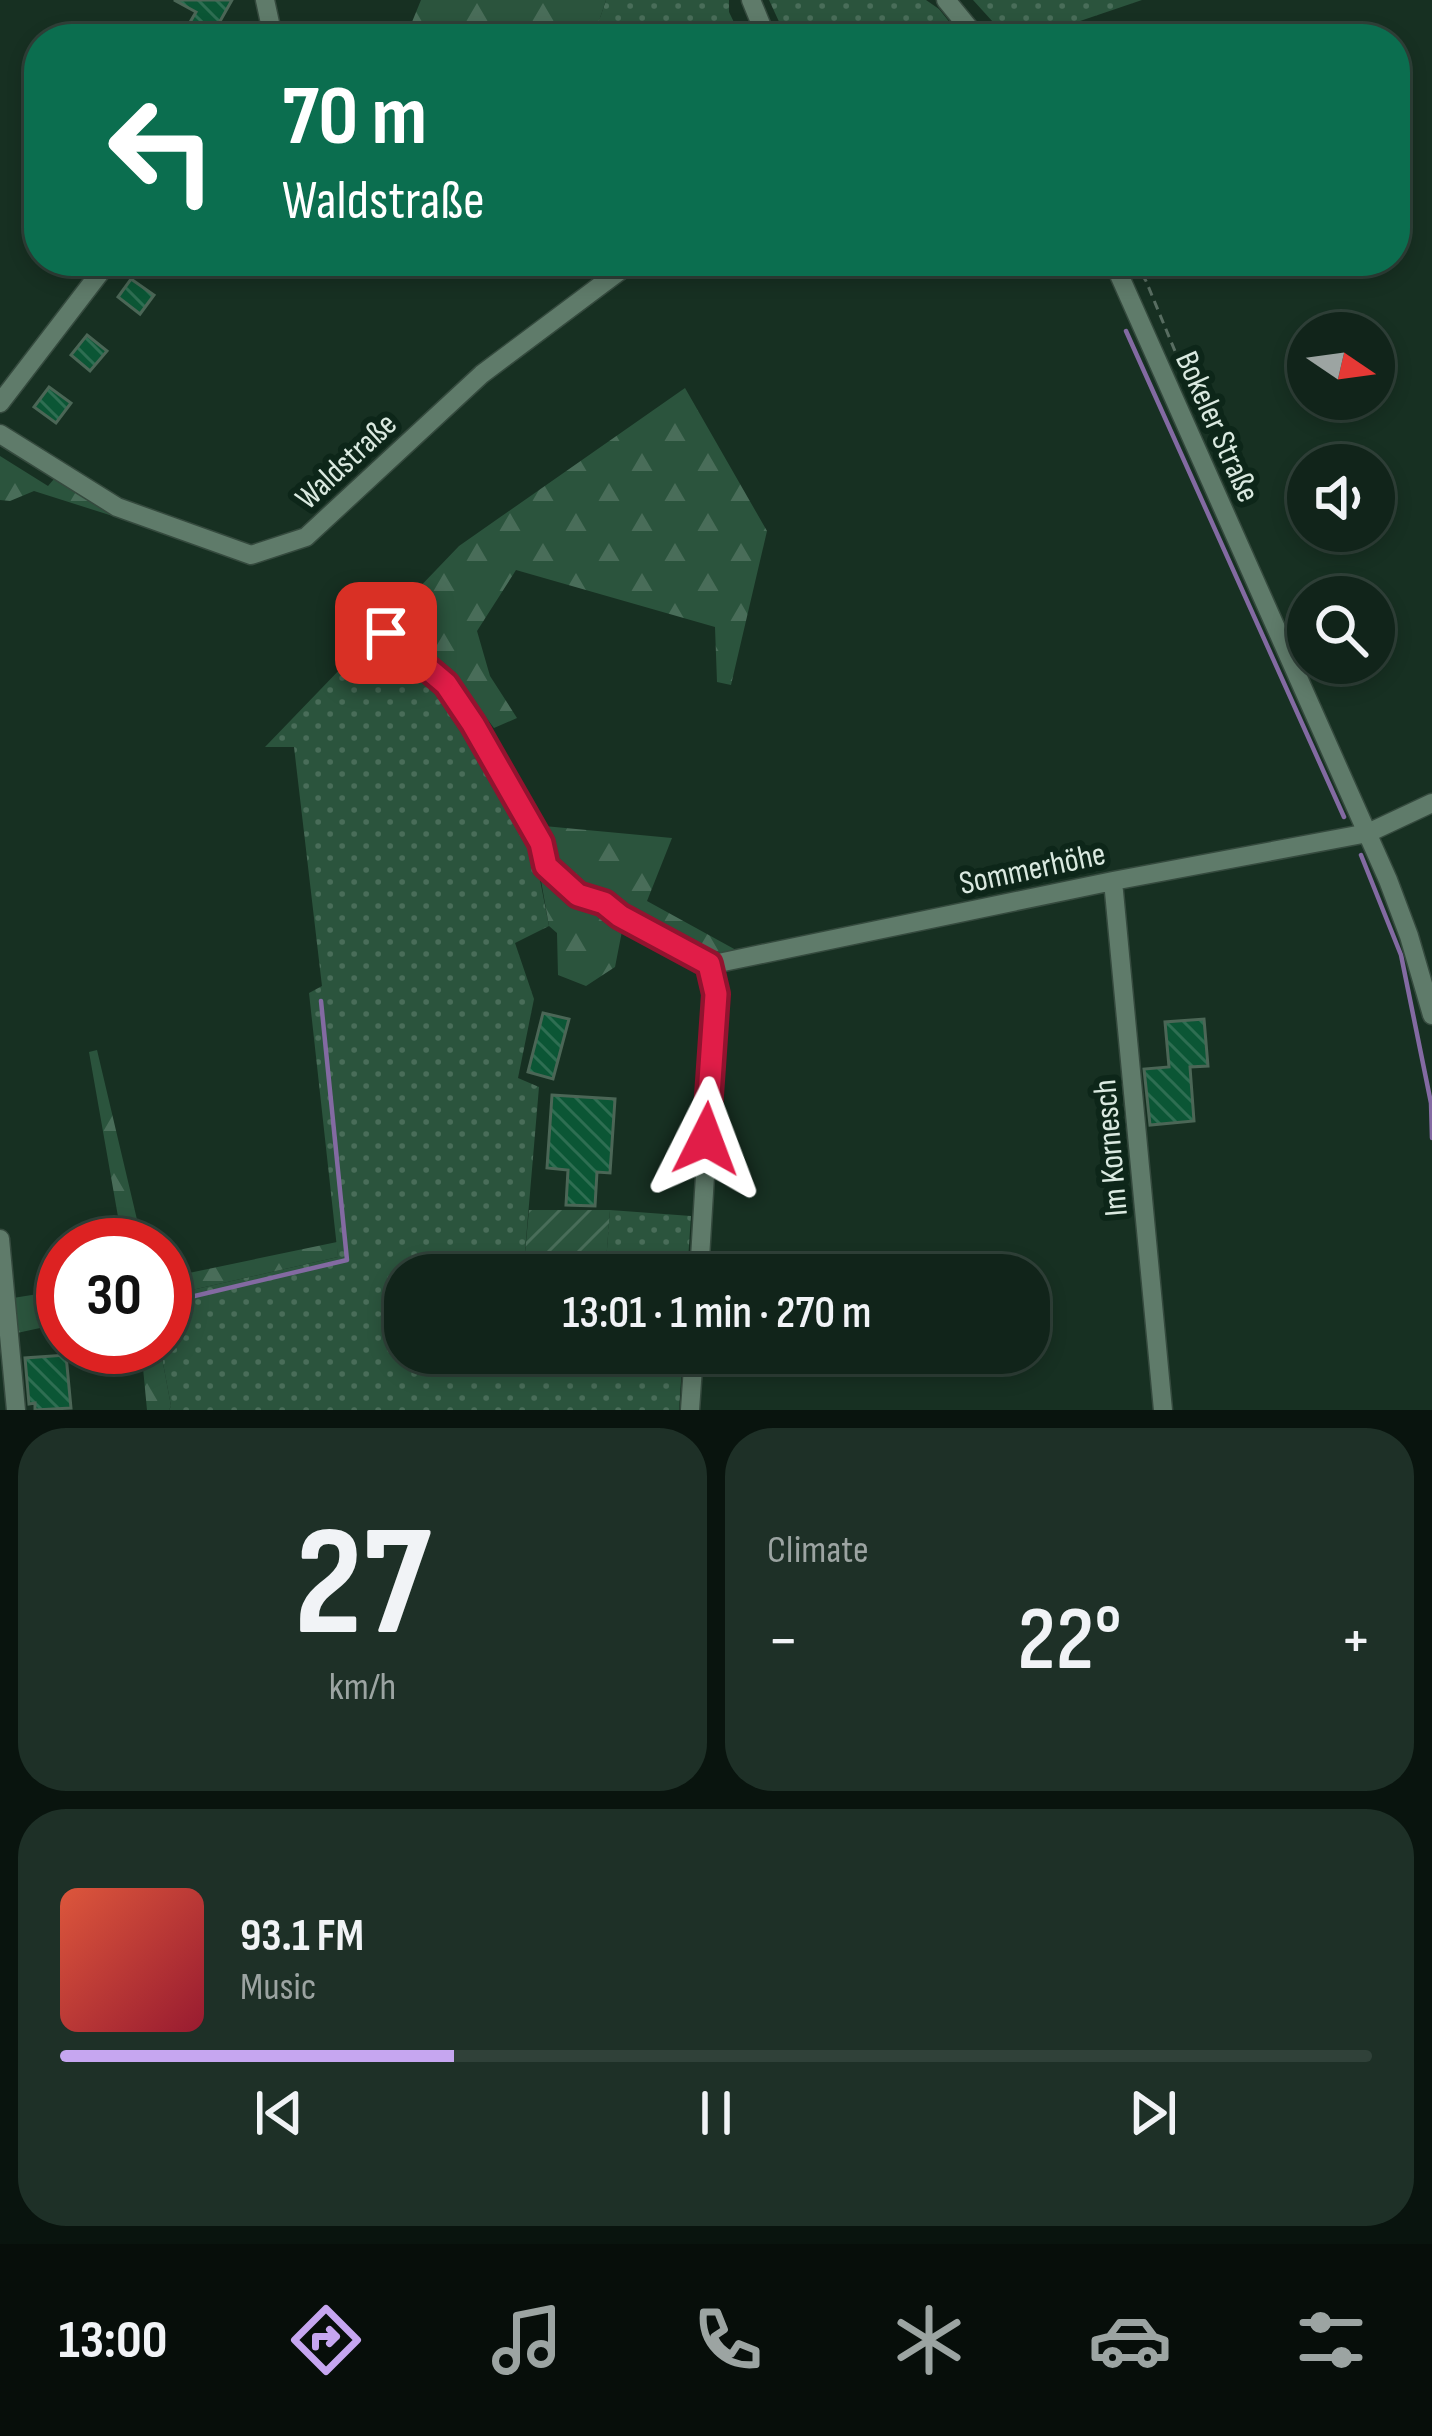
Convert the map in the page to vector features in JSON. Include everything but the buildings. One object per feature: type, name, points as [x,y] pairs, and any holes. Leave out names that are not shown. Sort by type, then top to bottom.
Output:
[{"type":"street","points":[[946,0],[966,24]]},
{"type":"street","points":[[0,404],[98,276]]},
{"type":"street","name":"Waldstraße","points":[[0,434],[117,507],[250,555],[306,537],[482,374],[613,276]]},
{"type":"street","name":"Bokeler Straße","points":[[1120,276],[1368,833],[1409,937],[1432,1015]]},
{"type":"street","points":[[386,633],[446,684],[541,843],[546,866],[578,895],[604,903],[709,964],[716,994],[700,1254]]},
{"type":"street","name":"Sommerhöhe","points":[[709,964],[1368,833],[1432,803]]},
{"type":"street","name":"Im Kornesch","points":[[1113,881],[1162,1410]]},
{"type":"street","points":[[0,1239],[16,1410]]},
{"type":"street","points":[[690,1410],[693,1374]]},
{"type":"path","points":[[1142,276],[1145,281]]},
{"type":"green space","points":[[421,0],[606,0],[598,24],[411,24]]},
{"type":"green space","points":[[606,0],[729,0],[735,24],[598,24]]},
{"type":"green space","points":[[769,0],[926,0],[951,24],[780,24]]},
{"type":"green space","points":[[973,0],[1142,0],[1071,24],[993,22]]},
{"type":"green space","points":[[685,388],[767,531],[731,685],[717,682],[715,627],[516,570],[477,631],[490,676],[517,718],[494,728],[465,690],[390,618],[459,546]]},
{"type":"green space","points":[[0,456],[48,486],[54,479],[119,518],[34,491],[0,500]]},
{"type":"green space","points":[[372,636],[440,697],[476,745],[533,844],[549,926],[515,943],[534,999],[518,1078],[539,1087],[525,1254],[384,1254],[384,1374],[682,1374],[679,1410],[169,1410],[165,1374],[192,1374],[192,1290],[338,1257],[309,993],[322,986],[294,747],[265,747]]},
{"type":"green space","points":[[544,826],[672,838],[647,901],[736,950],[709,954],[581,888],[551,862]]},
{"type":"green space","points":[[539,869],[623,926],[615,967],[586,986],[558,975],[557,933],[549,926]]},
{"type":"green space","points":[[97,1050],[137,1218],[118,1218],[89,1052]]},
{"type":"green space","points":[[529,1210],[610,1210],[607,1254],[525,1254]]},
{"type":"green space","points":[[610,1210],[691,1216],[688,1254],[607,1254]]},
{"type":"green space","points":[[337,1242],[338,1257],[192,1290],[192,1272]]},
{"type":"green space","points":[[36,1294],[36,1329],[17,1333],[13,1298]]},
{"type":"green space","points":[[144,1374],[165,1374],[169,1410],[147,1410]]},
{"type":"waterway","points":[[1126,331],[1344,817]]},
{"type":"waterway","points":[[1361,855],[1401,955],[1431,1103],[1432,1138]]},
{"type":"waterway","points":[[192,1297],[347,1260],[321,1001]]},
{"type":"route","points":[[386,633],[446,684],[541,843],[546,866],[578,895],[604,903],[709,964],[716,994],[706,1139]]}]
